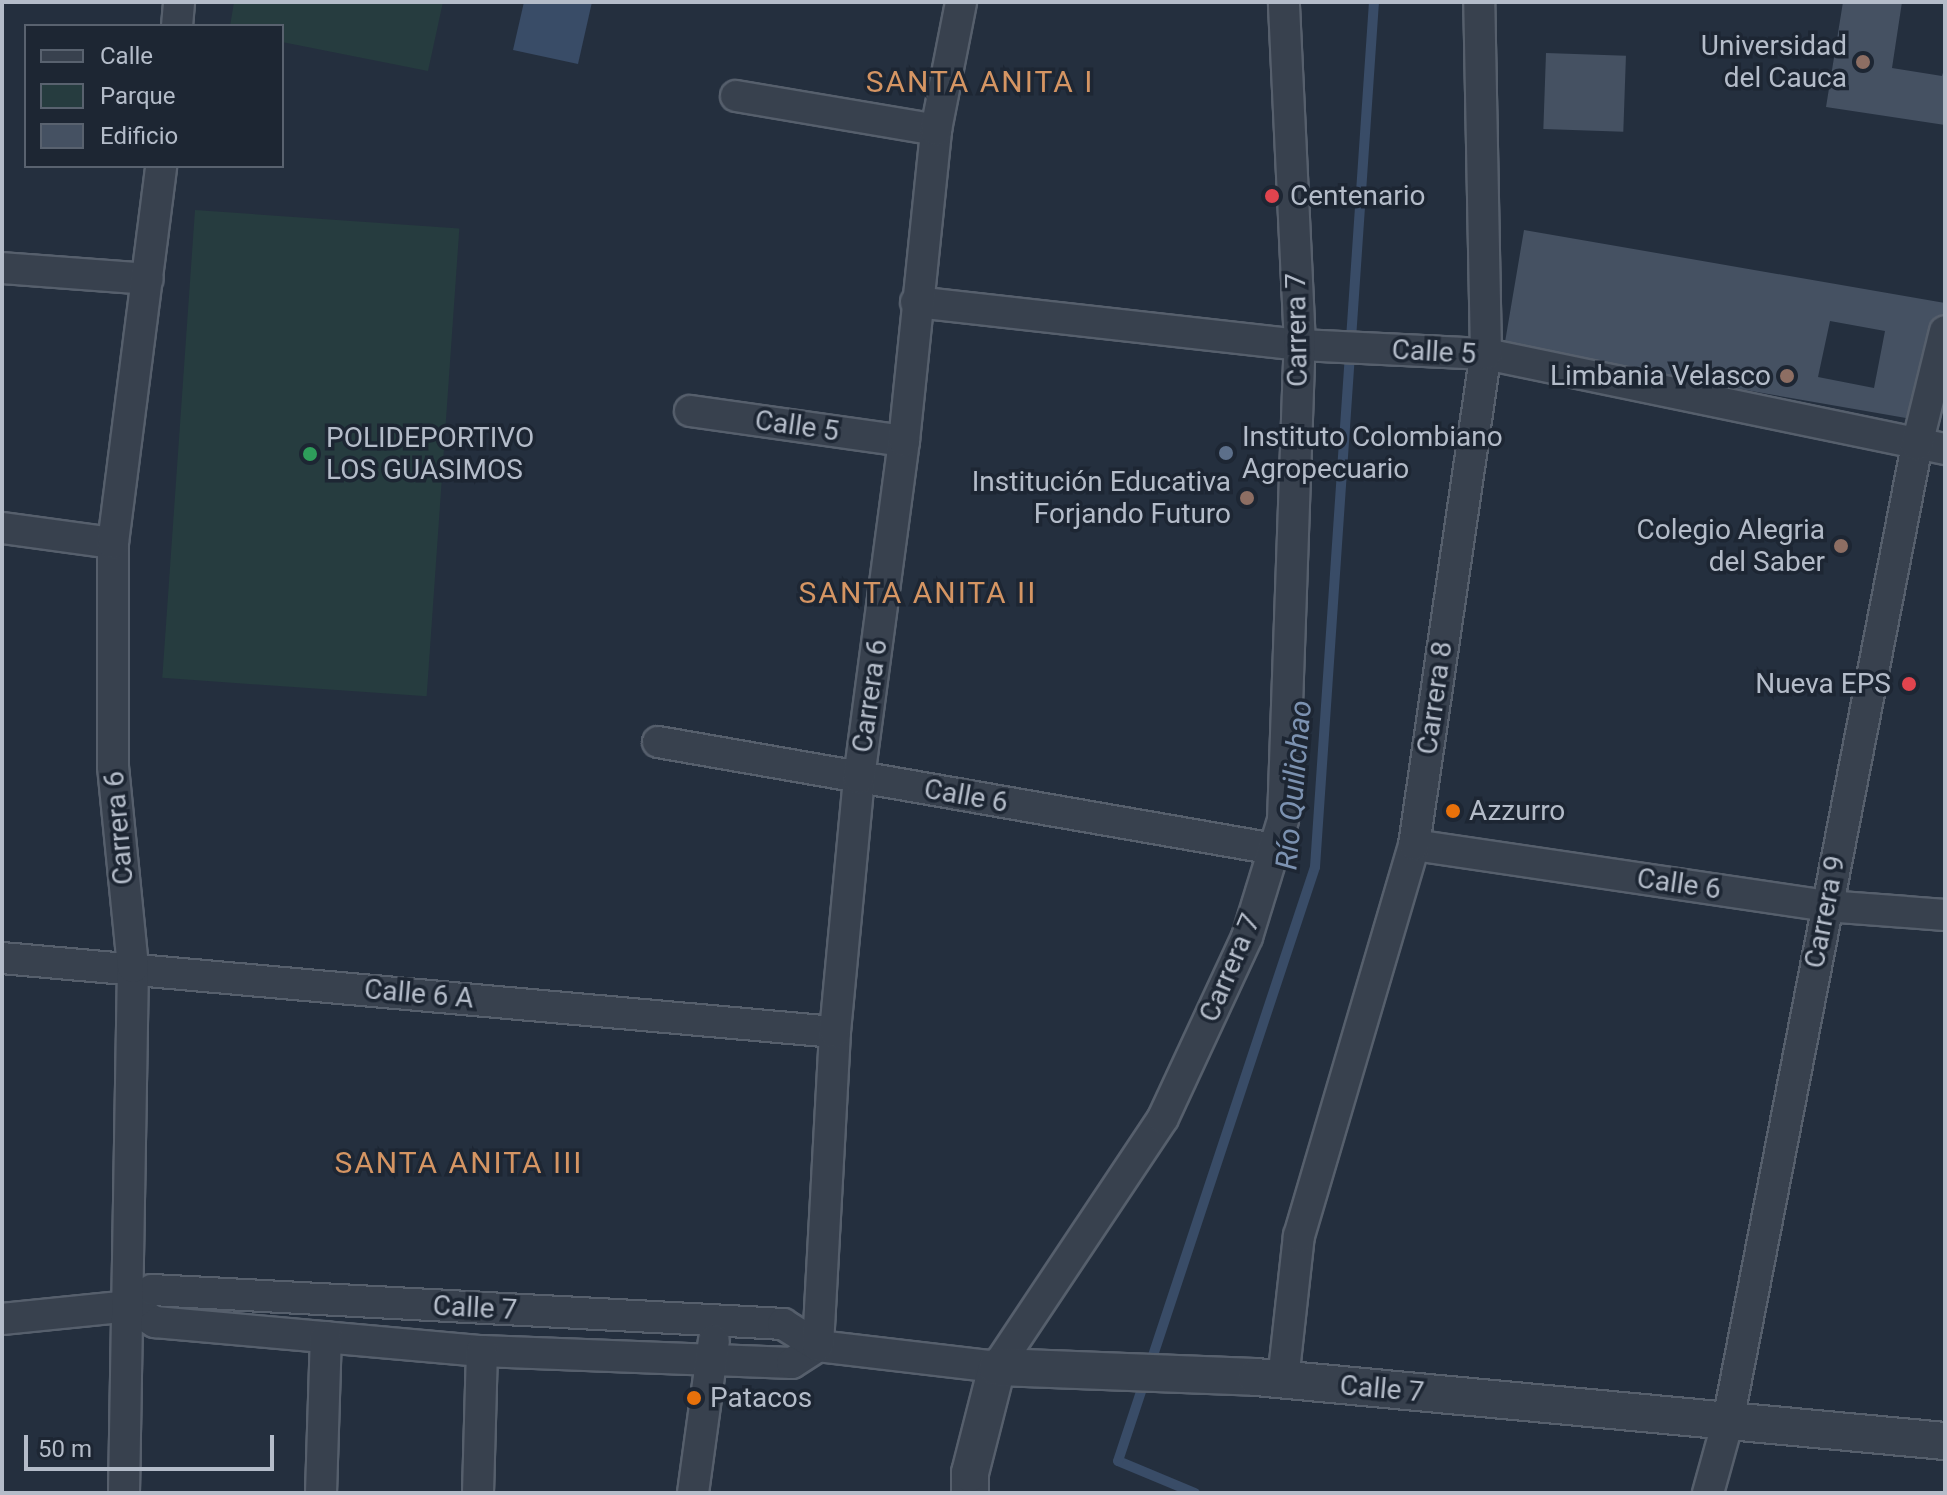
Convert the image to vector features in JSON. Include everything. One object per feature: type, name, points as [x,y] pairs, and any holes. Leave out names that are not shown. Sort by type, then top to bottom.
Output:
[{"type":"street","points":[[177,24],[179,2]]},
{"type":"street","name":"Carrera 6","points":[[818,1346],[835,1032],[859,778],[904,441],[936,130],[961,2]]},
{"type":"street","name":"Carrera 7","points":[[970,1493],[970,1473],[997,1367],[1163,1118],[1247,937],[1283,820],[1312,345],[1284,2]]},
{"type":"street","name":"Carrera 8","points":[[1269,1379],[1299,1236],[1414,845],[1473,353],[1479,2]]},
{"type":"street","points":[[736,96],[936,130]]},
{"type":"street","name":"Carrera 6","points":[[124,1493],[130,1306],[133,967],[113,766],[113,543],[161,168]]},
{"type":"street","points":[[2,268],[148,279]]},
{"type":"street","name":"Calle 5","points":[[916,302],[1312,345],[1473,353],[1931,447]]},
{"type":"street","name":"Carrera 9","points":[[1708,1493],[1728,1421],[1826,906],[1931,447],[1945,331]]},
{"type":"street","name":"Calle 5","points":[[690,411],[904,441]]},
{"type":"street","points":[[2,528],[113,543]]},
{"type":"street","name":"Calle 6","points":[[658,742],[1274,849]]},
{"type":"street","name":"Calle 6","points":[[1414,845],[1826,906],[1945,915]]},
{"type":"street","name":"Calle 6 A","points":[[2,958],[133,967],[835,1032]]},
{"type":"street","name":"Calle 7","points":[[2,1319],[130,1306],[152,1290],[783,1324],[818,1346],[997,1367],[1269,1379],[1945,1441]]},
{"type":"street","name":"Calle 7","points":[[130,1306],[155,1322],[482,1351],[711,1357],[792,1363],[818,1346]]},
{"type":"street","points":[[693,1493],[717,1320]]},
{"type":"street","points":[[321,1493],[326,1337]]},
{"type":"street","points":[[478,1493],[482,1351]]},
{"type":"green space","points":[[234,2],[443,2],[428,71],[284,42],[284,24],[230,24]]},
{"type":"green space","name":"POLIDEPORTIVO LOS GUASIMOS","points":[[195,210],[459,228],[427,696],[162,678]]},
{"type":"water","points":[[524,2],[592,2],[578,64],[513,50]]},
{"type":"building","name":"Universidad del Cauca","points":[[1843,2],[1902,2],[1892,68],[1942,76],[1945,66],[1945,125],[1826,107]]},
{"type":"building","points":[[1546,53],[1626,56],[1623,132],[1543,129]]},
{"type":"building","points":[[1524,230],[1945,303],[1929,422],[1504,348]],"holes":[[[1830,321],[1885,331],[1874,388],[1818,377]]]},
{"type":"waterway","name":"Río Quilichao","points":[[1195,1493],[1118,1461],[1315,867],[1374,2]]},
{"type":"place","name":"Universidad del Cauca","points":[[1863,62]]},
{"type":"place","name":"Centenario","points":[[1272,196]]},
{"type":"place","name":"Limbania Velasco","points":[[1787,376]]},
{"type":"place","name":"Instituto Colombiano Agropecuario","points":[[1226,453]]},
{"type":"place","name":"POLIDEPORTIVO LOS GUASIMOS","points":[[310,454]]},
{"type":"place","name":"Institución Educativa Forjando Futuro","points":[[1247,498]]},
{"type":"place","name":"Colegio Alegria del Saber","points":[[1841,546]]},
{"type":"place","name":"Nueva EPS","points":[[1909,684]]},
{"type":"place","name":"Azzurro","points":[[1453,811]]},
{"type":"place","name":"Patacos","points":[[694,1398]]},
{"type":"district","name":"SANTA ANITA I","points":[[980,82]]},
{"type":"district","name":"SANTA ANITA II","points":[[918,593]]},
{"type":"district","name":"SANTA ANITA III","points":[[459,1163]]}]
